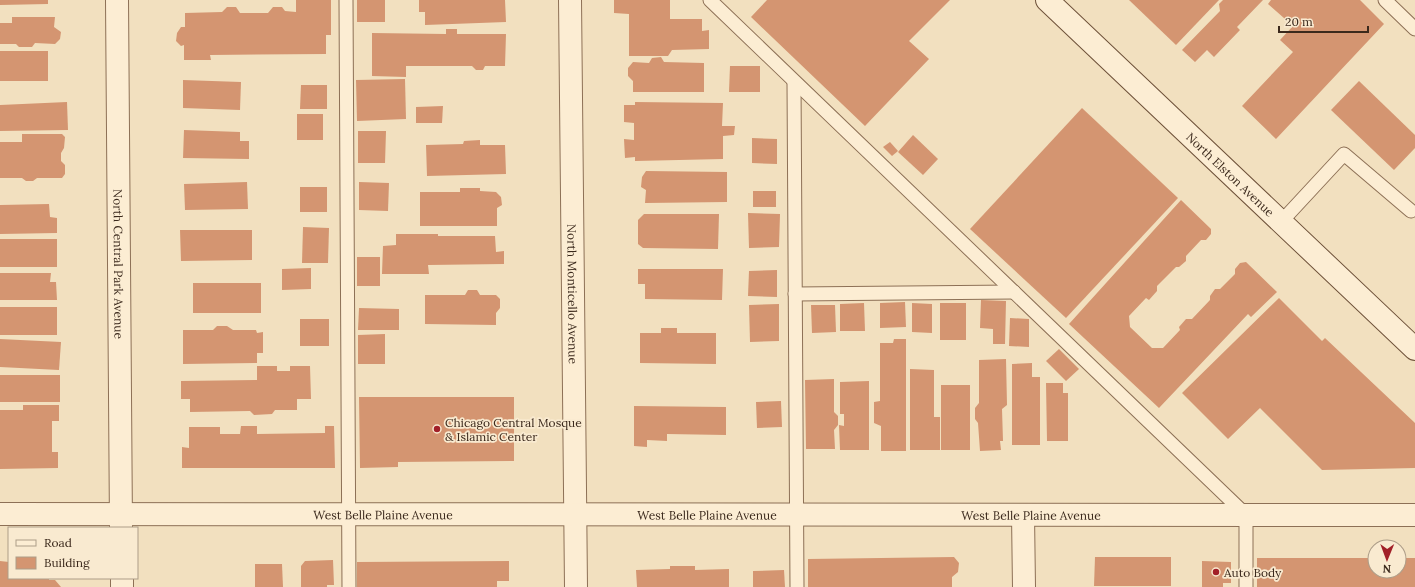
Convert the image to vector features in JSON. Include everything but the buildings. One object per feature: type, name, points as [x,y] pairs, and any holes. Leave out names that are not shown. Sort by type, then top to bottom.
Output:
[{"type":"street","name":"North Central Park Avenue","points":[[117,0],[121,521]]},
{"type":"street","name":"North Monticello Avenue","points":[[570,0],[576,587]]},
{"type":"street","name":"North Elston Avenue","points":[[1047,0],[1415,349]]},
{"type":"street","name":"West Belle Plaine Avenue","points":[[0,514],[121,521],[348,514],[1415,515]]},
{"type":"street","points":[[1023,515],[1024,587]]},
{"type":"lane","points":[[346,0],[349,587]]},
{"type":"lane","points":[[710,0],[1246,515],[1246,587]]},
{"type":"lane","points":[[1385,0],[1415,29]]},
{"type":"lane","points":[[794,82],[797,587]]},
{"type":"lane","points":[[1281,222],[1344,154],[1411,211]]},
{"type":"lane","points":[[795,294],[1014,292]]},
{"type":"place","name":"Chicago Central Mosque & Islamic Center","points":[[437,429]]},
{"type":"place","name":"Auto Body","points":[[1216,572]]}]
